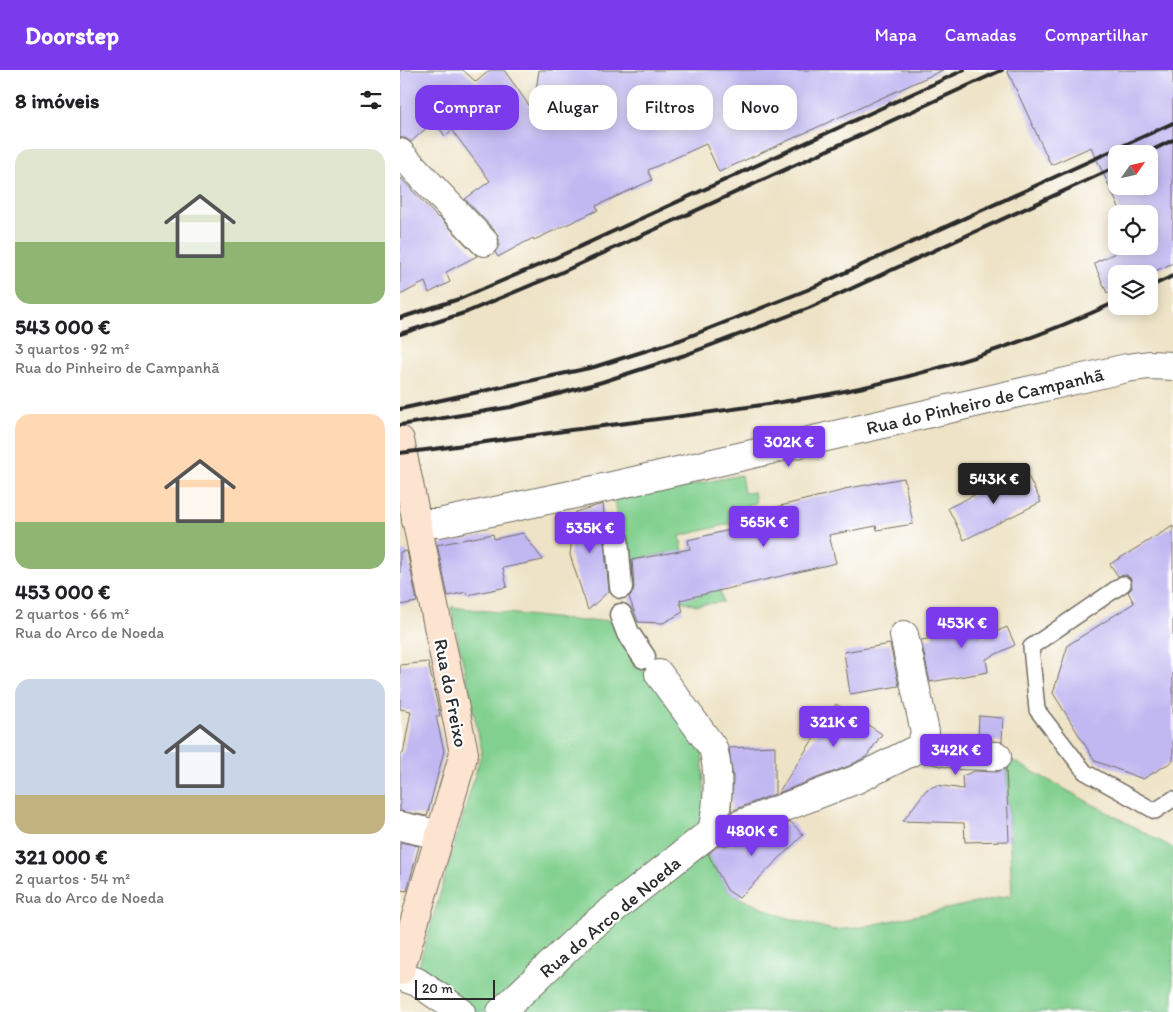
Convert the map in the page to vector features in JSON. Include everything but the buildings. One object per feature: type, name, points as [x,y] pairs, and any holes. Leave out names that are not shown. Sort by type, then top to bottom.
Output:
[{"type":"main road","name":"Rua do Freixo","points":[[400,440],[404,486],[416,520],[464,753],[400,971]]},
{"type":"street","points":[[400,153],[484,242]]},
{"type":"street","name":"Rua do Pinheiro de Campanhã","points":[[416,520],[427,523],[439,523],[610,495],[1128,368],[1149,365],[1173,366]]},
{"type":"street","points":[[617,540],[621,587]]},
{"type":"street","points":[[620,615],[628,633],[713,748],[716,756],[717,809],[712,831]]},
{"type":"street","points":[[904,635],[925,732],[921,747],[960,755],[997,756]]},
{"type":"street","name":"Rua do Arco de Noeda","points":[[501,1012],[588,930],[712,831],[728,828],[855,780],[921,747]]},
{"type":"street","points":[[400,826],[440,835]]},
{"type":"street","points":[[400,976],[417,982],[461,1012]]},
{"type":"lane","points":[[1123,584],[1031,647],[1037,710],[1085,772],[1155,811],[1173,798]]},
{"type":"green space","points":[[741,475],[744,493],[754,492],[756,503],[747,505],[750,519],[680,536],[684,558],[720,590],[723,602],[697,605],[680,601],[667,553],[623,561],[615,500]]},
{"type":"green space","points":[[451,607],[581,621],[614,620],[633,659],[665,695],[702,749],[705,805],[702,831],[490,1012],[477,1012],[418,969],[482,751]]},
{"type":"green space","points":[[1006,757],[1173,848],[1173,1012],[512,1012],[593,934],[705,848],[727,890],[739,898],[785,917],[833,930],[857,928],[1012,895]]},
{"type":"railway","points":[[400,318],[462,298],[553,259],[964,70]]},
{"type":"railway","points":[[400,334],[467,312],[560,273],[1002,70]]},
{"type":"railway","points":[[400,409],[594,367],[680,340],[807,290],[1173,123]]},
{"type":"railway","points":[[1158,147],[1173,140]]},
{"type":"railway","points":[[400,425],[511,407],[602,382],[685,355],[809,308],[1108,171]]},
{"type":"railway","points":[[1158,283],[1173,276]]},
{"type":"railway","points":[[400,453],[742,408],[866,387],[976,357],[1047,331],[1108,306]]}]
